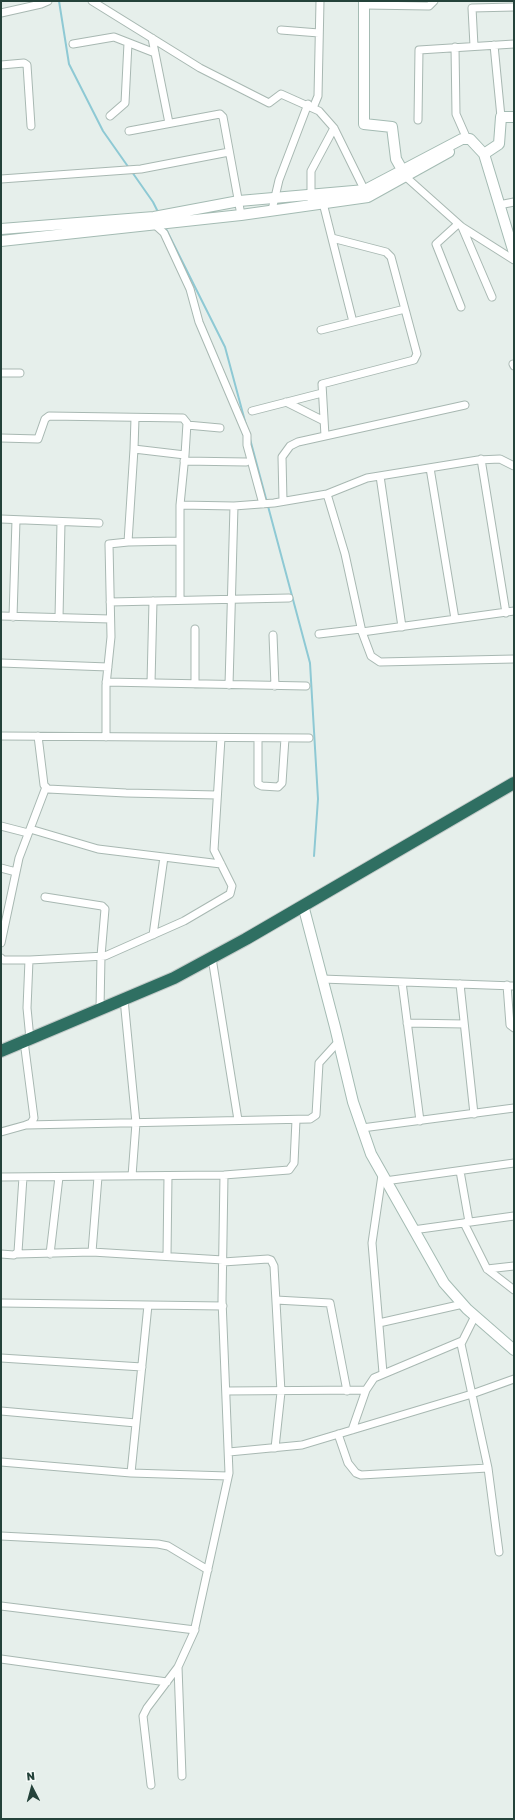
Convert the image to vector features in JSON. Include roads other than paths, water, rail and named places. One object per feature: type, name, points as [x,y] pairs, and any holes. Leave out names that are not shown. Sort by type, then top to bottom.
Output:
[{"type":"highway","points":[[1,1051],[174,978],[212,958],[514,783]]},
{"type":"street","points":[[1,13],[48,1]]},
{"type":"street","points":[[92,1],[200,68],[270,103],[281,94],[314,103],[334,128],[373,190]]},
{"type":"street","points":[[272,210],[280,176],[314,103],[320,1]]},
{"type":"street","points":[[434,1],[429,6],[394,3],[364,3],[364,124],[392,128],[396,159],[404,173],[460,225],[514,260]]},
{"type":"street","points":[[474,46],[472,8],[514,6]]},
{"type":"street","points":[[281,30],[319,33]]},
{"type":"street","points":[[73,44],[111,37],[155,53]]},
{"type":"street","points":[[152,38],[169,123]]},
{"type":"street","points":[[110,116],[125,103],[128,42]]},
{"type":"street","points":[[418,120],[418,52],[421,49],[514,44]]},
{"type":"street","points":[[484,154],[499,144],[501,117],[494,45]]},
{"type":"street","points":[[455,47],[456,114],[469,139],[484,154],[514,253]]},
{"type":"street","points":[[1,65],[24,63],[27,65],[31,126]]},
{"type":"street","points":[[129,131],[220,114],[222,117],[241,215]]},
{"type":"street","points":[[501,117],[514,117]]},
{"type":"street","points":[[311,205],[311,171],[334,128]]},
{"type":"street","points":[[173,218],[241,215],[323,203],[339,196],[373,190],[469,139]]},
{"type":"street","points":[[1,179],[139,169],[229,152]]},
{"type":"street","points":[[1,241],[111,225],[137,222],[155,222],[239,201],[311,194],[339,196]]},
{"type":"street","points":[[499,204],[514,202]]},
{"type":"street","points":[[323,203],[353,322]]},
{"type":"street","points":[[155,222],[164,233],[190,288],[200,322],[247,434],[247,444],[268,503]]},
{"type":"street","points":[[1,229],[111,225]]},
{"type":"street","points":[[460,225],[492,296]]},
{"type":"street","points":[[460,225],[436,244],[461,306]]},
{"type":"street","points":[[325,436],[321,386],[325,382],[414,360],[417,354],[391,257],[388,254],[332,238]]},
{"type":"street","points":[[321,330],[405,309]]},
{"type":"street","points":[[1,373],[20,373]]},
{"type":"street","points":[[252,411],[322,393]]},
{"type":"street","points":[[286,402],[324,421]]},
{"type":"street","points":[[283,501],[281,462],[285,452],[298,442],[465,404]]},
{"type":"street","points":[[1,438],[38,439],[45,419],[49,416],[183,418],[187,425],[180,505],[180,600]]},
{"type":"street","points":[[128,542],[135,418]]},
{"type":"street","points":[[187,425],[220,428]]},
{"type":"street","points":[[134,449],[184,458],[246,462]]},
{"type":"street","points":[[180,505],[234,506],[283,501],[327,494],[364,479],[482,459],[502,459],[513,466]]},
{"type":"street","points":[[482,459],[506,613]]},
{"type":"street","points":[[430,468],[455,619]]},
{"type":"street","points":[[380,476],[402,627]]},
{"type":"street","points":[[327,494],[345,554],[362,631],[371,656],[380,662],[514,659]]},
{"type":"street","points":[[229,685],[234,506]]},
{"type":"street","points":[[1,519],[98,523]]},
{"type":"street","points":[[13,617],[16,520]]},
{"type":"street","points":[[59,618],[61,522]]},
{"type":"street","points":[[106,736],[106,682],[110,619],[109,544],[180,541]]},
{"type":"street","points":[[110,602],[289,598]]},
{"type":"street","points":[[151,683],[153,601]]},
{"type":"street","points":[[319,634],[402,627],[514,611]]},
{"type":"street","points":[[1,616],[110,619]]},
{"type":"street","points":[[195,629],[195,684]]},
{"type":"street","points":[[273,635],[275,686]]},
{"type":"street","points":[[1,663],[108,667]]},
{"type":"street","points":[[106,682],[306,686]]},
{"type":"street","points":[[1,736],[309,738]]},
{"type":"street","points":[[1,943],[2,927],[20,853],[46,787],[38,736]]},
{"type":"street","points":[[1,958],[3,960],[29,960],[101,956],[184,921],[230,894],[233,890],[232,886],[214,850],[221,738]]},
{"type":"street","points":[[258,738],[258,784],[262,786],[278,787],[282,783],[285,738]]},
{"type":"street","points":[[46,787],[126,793],[217,795]]},
{"type":"street","points":[[1,826],[29,831],[98,850],[221,864]]},
{"type":"street","points":[[153,934],[164,857]]},
{"type":"street","points":[[1,868],[16,872]]},
{"type":"street","points":[[45,897],[104,907],[106,911],[101,956],[100,1009]]},
{"type":"street","points":[[302,905],[339,1041],[353,1102],[371,1154],[444,1283],[475,1316],[514,1350]]},
{"type":"street","points":[[212,958],[238,1120]]},
{"type":"street","points":[[1,1132],[31,1123],[34,1118],[27,1040],[29,960]]},
{"type":"street","points":[[322,979],[511,986],[510,1025],[514,1028]]},
{"type":"street","points":[[402,982],[420,1121]]},
{"type":"street","points":[[460,984],[474,1114]]},
{"type":"street","points":[[124,999],[136,1123],[132,1176]]},
{"type":"street","points":[[407,1024],[464,1024]]},
{"type":"street","points":[[26,1125],[310,1119],[316,1115],[319,1063],[339,1041]]},
{"type":"street","points":[[362,1128],[514,1108]]},
{"type":"street","points":[[1,1177],[224,1176],[292,1169],[294,1163],[296,1120]]},
{"type":"street","points":[[384,1178],[460,1171],[514,1163]]},
{"type":"street","points":[[460,1171],[466,1223],[487,1269],[514,1290]]},
{"type":"street","points":[[167,1256],[168,1176]]},
{"type":"street","points":[[151,1785],[143,1716],[147,1708],[178,1667],[195,1630],[228,1476],[229,1452],[222,1306],[224,1176]]},
{"type":"street","points":[[17,1254],[24,1177]]},
{"type":"street","points":[[50,1254],[59,1177]]},
{"type":"street","points":[[92,1252],[98,1177]]},
{"type":"street","points":[[383,1373],[372,1243],[384,1178]]},
{"type":"street","points":[[413,1230],[514,1216]]},
{"type":"street","points":[[1,1254],[92,1252],[223,1261],[271,1260],[274,1266],[281,1392],[275,1448]]},
{"type":"street","points":[[487,1269],[514,1266]]},
{"type":"street","points":[[276,1300],[330,1303],[347,1391]]},
{"type":"street","points":[[1,1303],[222,1306]]},
{"type":"street","points":[[379,1323],[463,1304]]},
{"type":"street","points":[[132,1473],[148,1305]]},
{"type":"street","points":[[475,1316],[462,1341],[462,1348],[488,1468],[499,1552]]},
{"type":"street","points":[[352,1430],[366,1390],[374,1378],[462,1341]]},
{"type":"street","points":[[1,1358],[142,1367]]},
{"type":"street","points":[[229,1452],[302,1445],[472,1394],[514,1379]]},
{"type":"street","points":[[226,1391],[281,1392],[366,1390]]},
{"type":"street","points":[[1,1410],[136,1423]]},
{"type":"street","points":[[338,1434],[348,1463],[356,1473],[361,1475],[488,1468]]},
{"type":"street","points":[[1,1462],[132,1473],[228,1476]]},
{"type":"street","points":[[1,1536],[158,1544],[168,1546],[208,1570]]},
{"type":"street","points":[[1,1606],[195,1630]]},
{"type":"street","points":[[1,1659],[167,1682]]},
{"type":"street","points":[[178,1667],[182,1776]]},
{"type":"waterway","points":[[59,1],[69,64],[103,131],[129,168]]},
{"type":"waterway","points":[[132,172],[153,202],[159,214]]},
{"type":"waterway","points":[[165,227],[225,347],[246,425]]},
{"type":"waterway","points":[[250,439],[310,663],[318,799],[314,856]]}]
